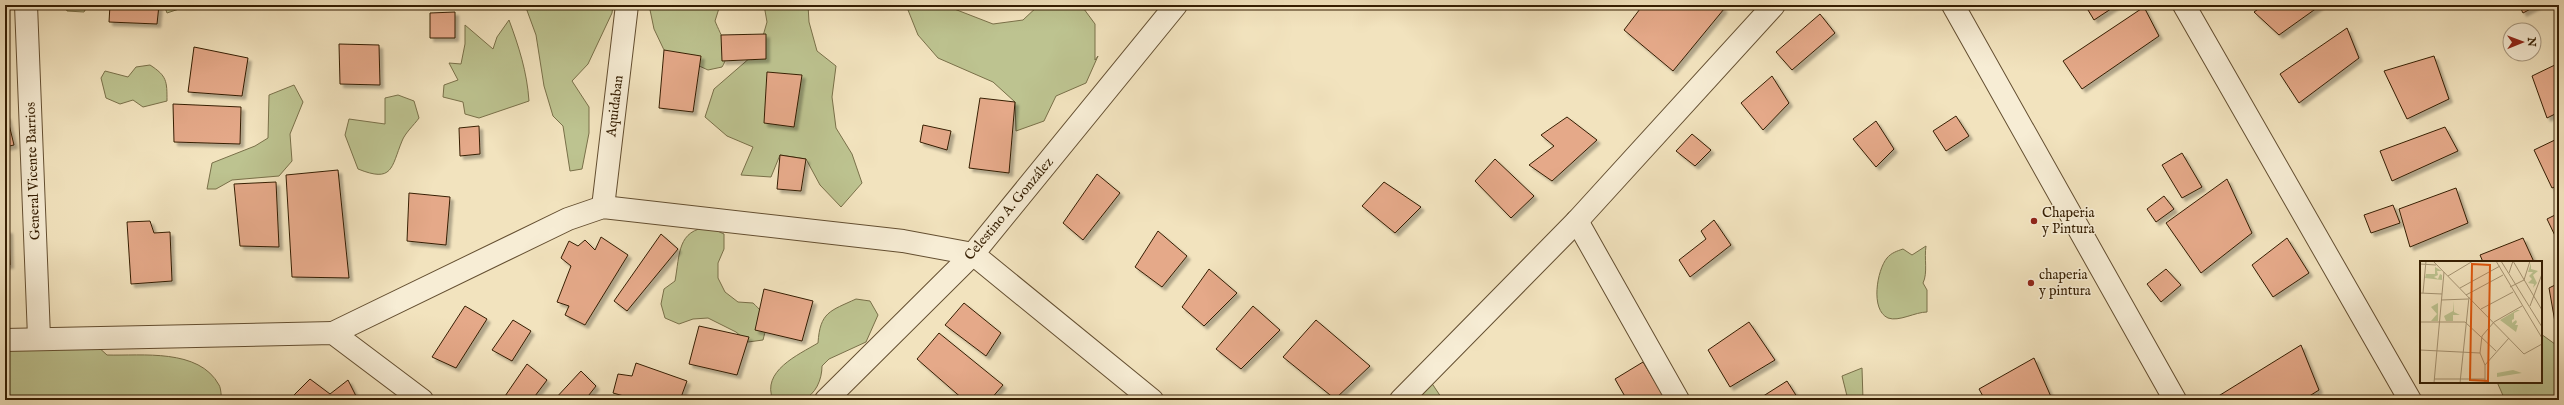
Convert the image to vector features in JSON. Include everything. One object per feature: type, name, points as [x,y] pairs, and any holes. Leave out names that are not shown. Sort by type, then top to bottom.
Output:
[{"type":"street","name":"General Vicente Barrios","points":[[26,5],[39,338]]},
{"type":"street","name":"Aquidaban","points":[[603,208],[627,5]]},
{"type":"street","name":"Celestino A. González","points":[[826,400],[973,254],[1176,5]]},
{"type":"street","points":[[1401,400],[1577,221],[1774,5]]},
{"type":"street","points":[[1953,5],[2175,400]]},
{"type":"street","points":[[2184,5],[2410,400]]},
{"type":"street","points":[[5,340],[39,338],[333,333],[568,219],[603,208],[903,241],[973,254],[1152,400]]},
{"type":"street","points":[[1577,221],[1678,400]]},
{"type":"street","points":[[333,333],[422,400]]},
{"type":"green space","points":[[65,5],[88,5],[84,12],[67,11]]},
{"type":"green space","points":[[164,5],[199,5],[188,6],[167,13]]},
{"type":"green space","points":[[525,5],[613,5],[612,13],[588,64],[572,81],[589,107],[589,133],[582,169],[570,171],[563,126],[553,116],[544,86],[536,35]]},
{"type":"green space","points":[[649,5],[720,5],[715,21],[726,50],[725,61],[722,67],[708,70],[664,50],[654,29]]},
{"type":"green space","points":[[764,5],[808,5],[809,22],[817,51],[836,66],[832,97],[836,128],[852,154],[862,183],[841,207],[820,185],[806,159],[780,155],[771,177],[741,175],[753,147],[727,136],[705,117],[714,89],[759,50],[767,22]]},
{"type":"green space","points":[[906,5],[944,5],[993,24],[1023,20],[1039,5],[1081,5],[1095,24],[1095,60],[1098,56],[1086,83],[1056,96],[1044,121],[1016,131],[1015,102],[993,82],[938,58],[918,35]]},
{"type":"green space","points":[[509,20],[522,60],[529,101],[479,118],[465,114],[463,102],[443,97],[444,85],[458,80],[449,63],[461,64],[465,44],[465,25],[493,49],[497,37]]},
{"type":"green space","points":[[150,65],[160,72],[165,80],[167,88],[167,101],[143,107],[133,100],[120,104],[106,98],[101,78],[105,71],[128,77],[136,67]]},
{"type":"green space","points":[[294,85],[303,102],[290,134],[292,161],[279,176],[232,180],[216,189],[207,189],[212,163],[255,146],[268,138],[269,95]]},
{"type":"green space","points":[[398,95],[414,101],[419,118],[403,138],[389,170],[378,174],[369,173],[358,169],[345,135],[349,119],[385,124],[385,98]]},
{"type":"green space","points":[[709,227],[724,234],[724,249],[718,263],[718,278],[725,292],[738,302],[753,303],[762,312],[766,320],[763,340],[748,342],[736,332],[708,318],[693,319],[679,324],[665,318],[661,304],[664,289],[675,281],[680,253],[685,238],[699,229]]},
{"type":"green space","points":[[1926,246],[1925,275],[1923,283],[1927,290],[1927,312],[1897,319],[1888,318],[1882,314],[1877,299],[1878,280],[1883,264],[1892,253],[1896,251],[1903,249],[1912,255]]},
{"type":"green space","points":[[856,299],[870,301],[878,315],[866,342],[829,359],[822,366],[821,376],[817,386],[807,398],[796,401],[773,400],[771,390],[772,381],[777,372],[792,359],[818,343],[821,325],[828,314]]},
{"type":"green space","points":[[85,335],[107,355],[169,356],[198,365],[210,373],[219,385],[222,400],[5,400],[5,346]]},
{"type":"green space","points":[[2542,335],[2559,347],[2559,400],[2505,400],[2497,383],[2542,383]]},
{"type":"green space","points":[[1862,368],[1863,400],[1848,400],[1842,376]]},
{"type":"green space","points":[[1431,382],[1443,400],[1384,400],[1406,385]]},
{"type":"building","points":[[110,5],[159,5],[157,24],[109,22]]},
{"type":"building","points":[[1643,5],[1719,5],[1724,9],[1673,71],[1624,30]]},
{"type":"building","points":[[2085,5],[2117,5],[2094,20]]},
{"type":"building","points":[[2264,5],[2321,5],[2279,35],[2254,12]]},
{"type":"building","points":[[2519,5],[2538,5],[2523,13]]},
{"type":"building","points":[[2144,7],[2159,36],[2082,89],[2063,61]]},
{"type":"building","points":[[455,12],[455,38],[430,38],[430,13]]},
{"type":"building","points":[[1820,14],[1835,33],[1792,70],[1776,52]]},
{"type":"building","points":[[2347,28],[2359,58],[2299,103],[2280,74]]},
{"type":"building","points":[[766,34],[766,59],[722,61],[721,35]]},
{"type":"building","points":[[339,44],[379,45],[380,85],[340,84]]},
{"type":"building","points":[[194,47],[248,58],[242,96],[188,92]]},
{"type":"building","points":[[664,50],[701,56],[693,112],[659,108]]},
{"type":"building","points":[[2434,56],[2449,99],[2407,119],[2384,71]]},
{"type":"building","points":[[2559,63],[2559,112],[2547,118],[2532,76]]},
{"type":"building","points":[[767,72],[802,75],[794,127],[764,123]]},
{"type":"building","points":[[1772,76],[1789,103],[1763,130],[1741,103]]},
{"type":"building","points":[[980,98],[1015,102],[1009,173],[969,168]]},
{"type":"building","points":[[173,104],[241,107],[240,144],[174,142]]},
{"type":"building","points":[[5,116],[7,116],[14,145],[5,147]]},
{"type":"building","points":[[1956,116],[1969,136],[1946,151],[1933,131]]},
{"type":"building","points":[[1567,117],[1597,140],[1552,181],[1529,165],[1554,146],[1541,135]]},
{"type":"building","points":[[1876,121],[1894,149],[1876,167],[1853,139]]},
{"type":"building","points":[[923,125],[951,131],[947,150],[920,142]]},
{"type":"building","points":[[479,126],[480,154],[460,156],[459,128]]},
{"type":"building","points":[[2445,127],[2458,151],[2392,181],[2380,151]]},
{"type":"building","points":[[1692,134],[1711,150],[1695,166],[1676,151]]},
{"type":"building","points":[[2559,138],[2559,185],[2552,188],[2534,150]]},
{"type":"building","points":[[2182,153],[2202,187],[2182,198],[2162,165]]},
{"type":"building","points":[[780,155],[806,159],[801,191],[777,189]]},
{"type":"building","points":[[1495,159],[1534,196],[1511,218],[1475,181]]},
{"type":"building","points":[[338,170],[349,278],[292,277],[286,175]]},
{"type":"building","points":[[1097,174],[1120,193],[1083,240],[1063,223]]},
{"type":"building","points":[[2227,179],[2252,233],[2201,273],[2166,223]]},
{"type":"building","points":[[276,182],[279,247],[240,246],[234,184]]},
{"type":"building","points":[[1384,182],[1421,207],[1395,233],[1362,206]]},
{"type":"building","points":[[2456,188],[2468,223],[2410,247],[2399,209]]},
{"type":"building","points":[[409,193],[450,197],[446,245],[407,241]]},
{"type":"building","points":[[2164,196],[2174,209],[2156,222],[2147,209]]},
{"type":"building","points":[[2393,205],[2400,223],[2371,233],[2364,215]]},
{"type":"building","points":[[2559,213],[2559,244],[2547,219]]},
{"type":"building","points":[[1714,220],[1731,245],[1690,277],[1679,260],[1706,239],[1701,231]]},
{"type":"building","points":[[150,221],[154,233],[170,232],[172,281],[131,284],[127,222]]},
{"type":"building","points":[[5,230],[9,230],[10,265],[5,265]]},
{"type":"building","points":[[1158,231],[1187,256],[1162,287],[1135,267]]},
{"type":"building","points":[[661,234],[678,249],[627,311],[614,301]]},
{"type":"building","points":[[601,237],[628,255],[585,325],[565,315],[569,306],[557,302],[571,266],[561,258],[569,241],[578,246],[585,240],[595,250]]},
{"type":"building","points":[[2287,238],[2309,273],[2273,297],[2252,265]]},
{"type":"building","points":[[2523,238],[2534,261],[2483,261],[2480,255]]},
{"type":"building","points":[[1209,269],[1237,293],[1204,326],[1182,307]]},
{"type":"building","points":[[2166,269],[2181,285],[2161,302],[2147,284]]},
{"type":"building","points":[[2559,283],[2559,345],[2549,288]]},
{"type":"building","points":[[764,289],[813,301],[802,341],[755,330]]},
{"type":"building","points":[[964,303],[1001,333],[986,356],[945,325]]},
{"type":"building","points":[[465,306],[487,319],[456,368],[432,357]]},
{"type":"building","points":[[1253,306],[1280,330],[1241,369],[1216,349]]},
{"type":"building","points":[[513,320],[531,331],[512,361],[492,350]]},
{"type":"building","points":[[1316,320],[1370,366],[1335,399],[1283,357]]},
{"type":"building","points":[[1749,322],[1775,360],[1730,387],[1708,350]]},
{"type":"building","points":[[699,326],[749,337],[737,375],[689,364]]},
{"type":"building","points":[[939,333],[1003,385],[990,400],[964,400],[917,359]]},
{"type":"building","points":[[2301,345],[2319,390],[2303,400],[2212,400]]},
{"type":"building","points":[[2034,358],[2052,399],[1985,400],[1979,389]]},
{"type":"building","points":[[1643,362],[1666,400],[1627,400],[1615,379]]},
{"type":"building","points":[[636,363],[687,381],[680,400],[638,400],[613,393],[618,374],[632,376]]},
{"type":"building","points":[[527,364],[547,380],[532,400],[503,399]]},
{"type":"building","points":[[581,371],[596,386],[585,400],[554,400]]},
{"type":"building","points":[[310,379],[330,394],[348,380],[358,400],[289,400]]},
{"type":"building","points":[[1787,381],[1799,400],[1757,400]]},
{"type":"building","points":[[2319,395],[2322,400],[2310,400]]},
{"type":"building","points":[[1823,396],[1826,400],[1817,400]]},
{"type":"place","name":"Chaperia y Pintura","points":[[2034,221]]},
{"type":"place","name":"chaperia y pintura","points":[[2031,283]]}]
